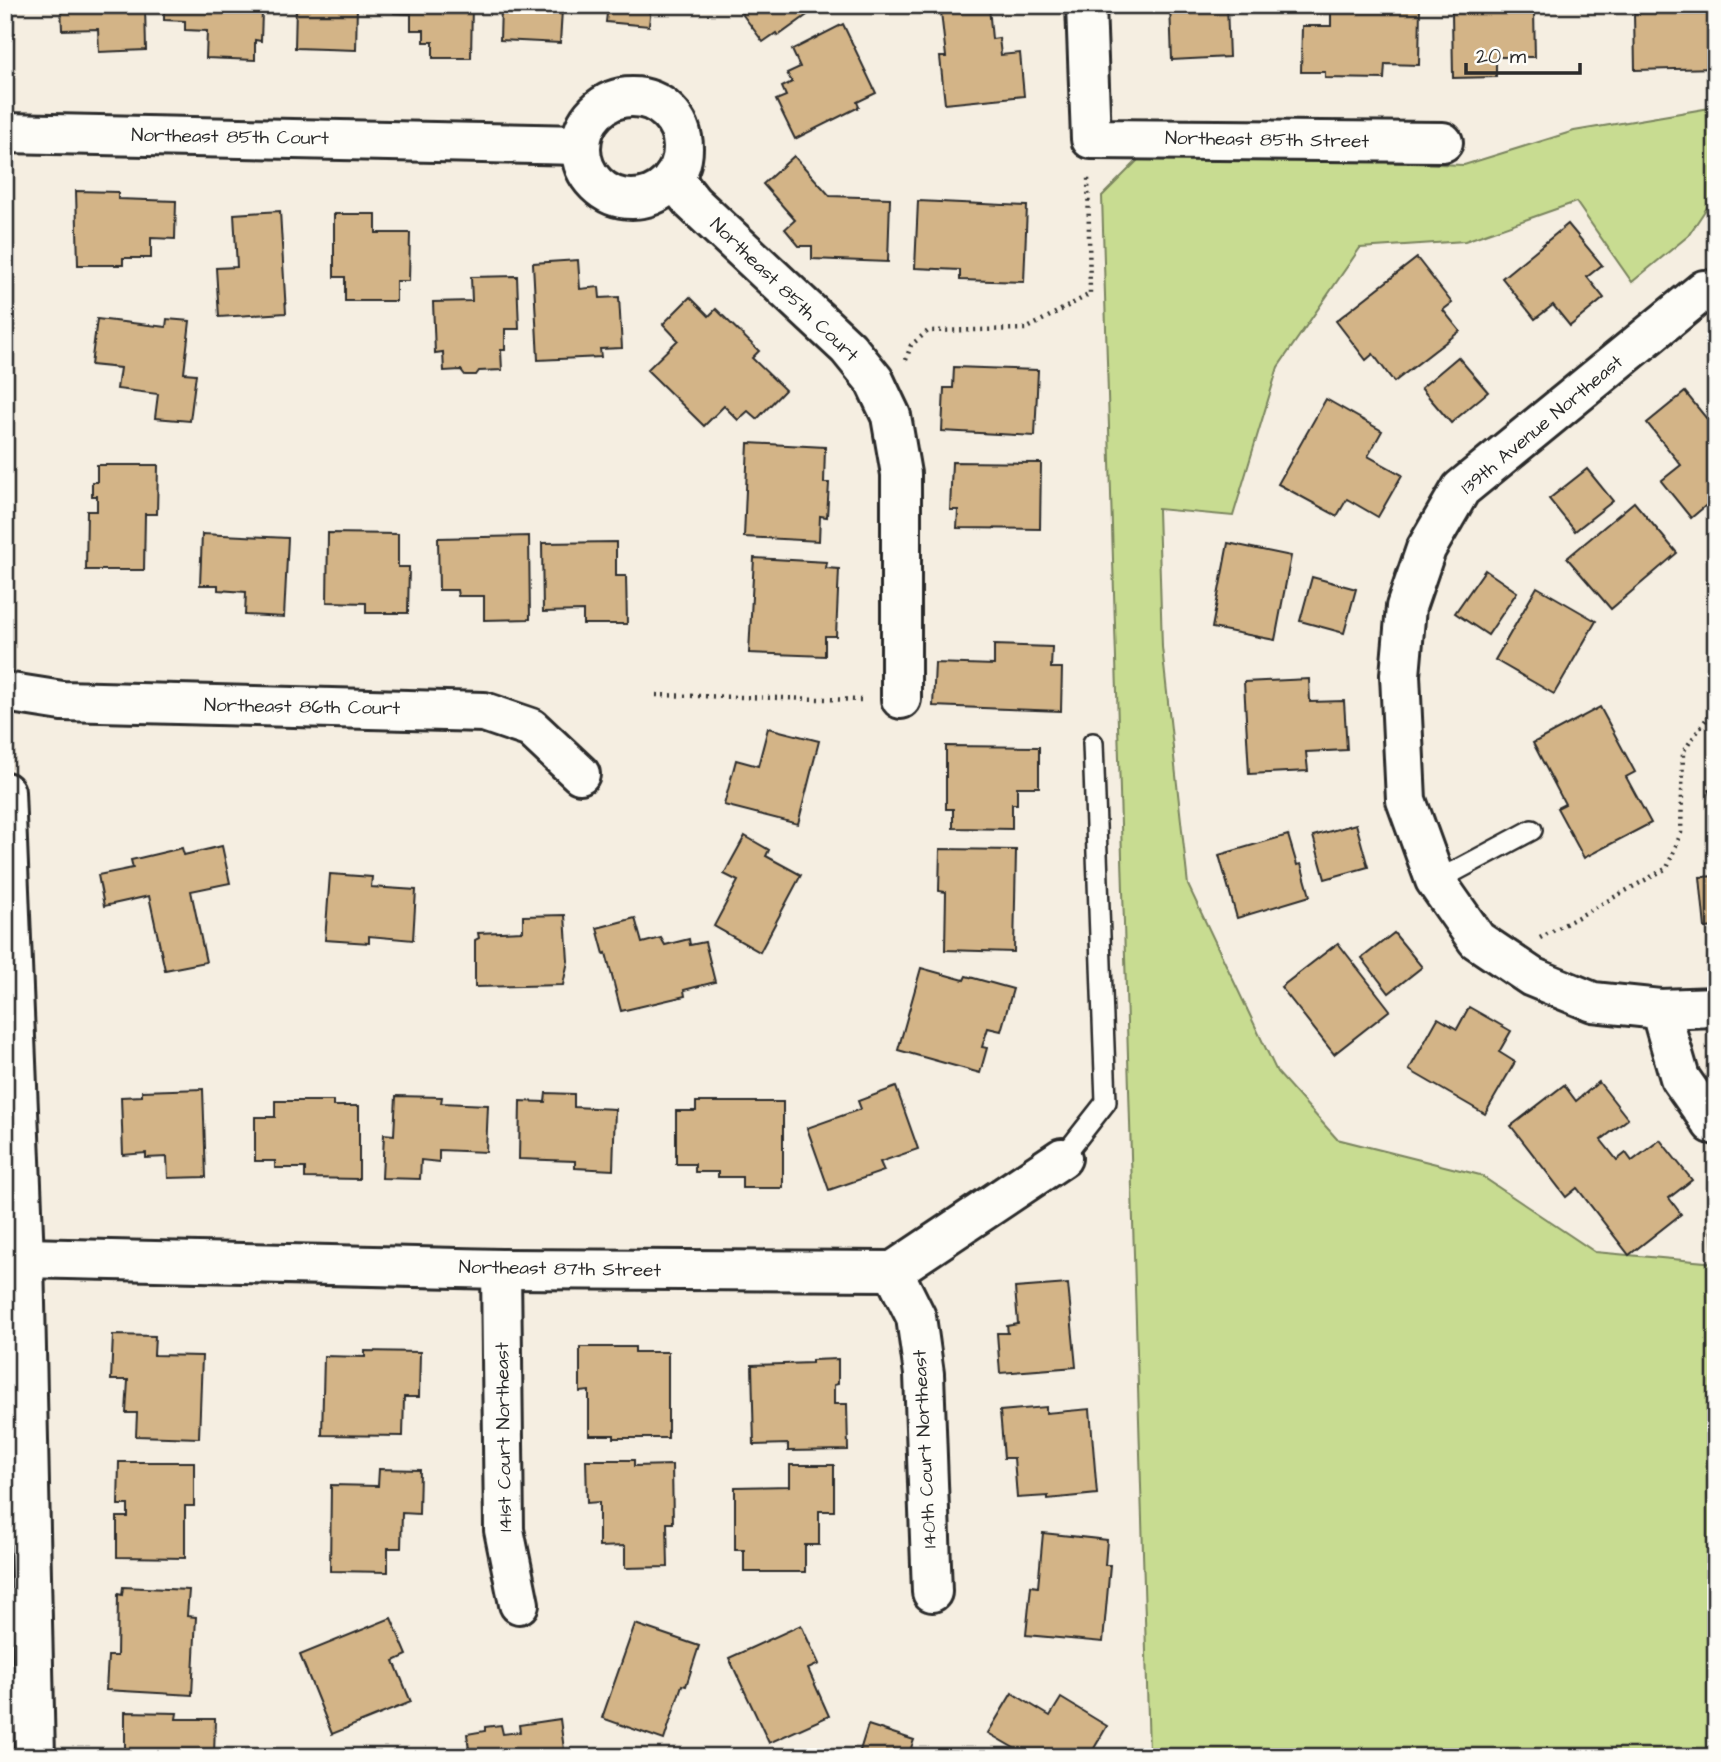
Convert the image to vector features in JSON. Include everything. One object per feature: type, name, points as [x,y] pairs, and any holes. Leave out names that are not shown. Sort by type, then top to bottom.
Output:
[{"type":"street","points":[[1086,5],[1091,139]]},
{"type":"street","points":[[625,97],[643,98],[659,105],[673,116],[681,132],[683,148],[681,164],[673,178],[662,189],[648,196],[632,199],[616,196],[602,189],[590,177],[583,163],[581,145],[585,128],[594,113],[609,102],[625,97]]},
{"type":"street","name":"Northeast 85th Court","points":[[5,133],[581,145]]},
{"type":"street","name":"Northeast 85th Street","points":[[1091,139],[1443,142]]},
{"type":"street","name":"Northeast 85th Court","points":[[673,178],[692,202],[848,348],[874,380],[891,416],[901,474],[901,699]]},
{"type":"street","name":"139th Avenue Northeast","points":[[1712,278],[1461,489],[1426,549],[1406,607],[1400,675],[1406,800],[1435,880],[1476,940],[1532,977],[1592,1002],[1660,1009],[1716,1007]]},
{"type":"street","name":"Northeast 86th Court","points":[[5,692],[62,701],[484,712],[531,728],[580,774]]},
{"type":"street","points":[[5,792],[23,1258],[35,1757]]},
{"type":"street","points":[[1660,1009],[1680,1078],[1712,1124],[1716,1125]]},
{"type":"street","points":[[893,1271],[1062,1158]]},
{"type":"street","name":"Northeast 87th Street","points":[[23,1258],[501,1269],[893,1271]]},
{"type":"street","name":"141st Court Northeast","points":[[501,1269],[504,1530],[519,1604]]},
{"type":"street","name":"140th Court Northeast","points":[[893,1271],[916,1317],[924,1374],[932,1592]]},
{"type":"lane","points":[[1062,1158],[1106,1102],[1093,743]]},
{"type":"lane","points":[[1435,880],[1532,830]]},
{"type":"path","points":[[902,370],[911,345],[928,331],[1026,330],[1090,294],[1088,163],[1091,139]]},
{"type":"path","points":[[656,695],[864,700]]},
{"type":"path","points":[[1531,943],[1667,869],[1681,833],[1683,751],[1710,714],[1716,711]]},
{"type":"green space","points":[[1716,107],[1716,194],[1688,236],[1632,282],[1576,202],[1465,241],[1360,248],[1278,367],[1233,516],[1158,509],[1162,647],[1188,885],[1277,1072],[1337,1139],[1480,1175],[1595,1252],[1716,1263],[1716,1757],[1137,1757],[1149,1751],[1102,196],[1145,153],[1464,165],[1574,131]]},
{"type":"building","points":[[61,5],[145,5],[146,50],[99,52],[98,29],[62,30]]},
{"type":"building","points":[[164,5],[243,5],[243,11],[262,12],[261,41],[255,40],[255,60],[206,58],[207,31],[185,30],[185,21],[164,20]]},
{"type":"building","points":[[296,5],[357,5],[356,50],[295,48]]},
{"type":"building","points":[[394,5],[472,5],[471,58],[433,58],[433,42],[424,42],[424,30],[411,30],[411,14],[394,13]]},
{"type":"building","points":[[501,5],[584,5],[583,11],[562,10],[560,43],[500,40]]},
{"type":"building","points":[[608,5],[651,5],[649,26],[606,22]]},
{"type":"building","points":[[743,5],[821,5],[778,36],[776,33],[763,42],[740,11],[745,7]]},
{"type":"building","points":[[1170,5],[1227,5],[1229,57],[1172,60]]},
{"type":"building","points":[[1331,5],[1420,6],[1419,65],[1385,64],[1384,79],[1325,78],[1325,72],[1301,72],[1302,26],[1331,26]]},
{"type":"building","points":[[1655,5],[1700,5],[1700,11],[1716,11],[1716,68],[1635,70],[1634,13],[1655,12]]},
{"type":"building","points":[[989,7],[992,39],[999,38],[1001,55],[1020,53],[1024,96],[945,104],[940,57],[946,57],[941,12]]},
{"type":"building","points":[[1534,11],[1535,57],[1496,57],[1496,77],[1453,78],[1452,12]]},
{"type":"building","points":[[843,24],[876,93],[857,102],[859,107],[795,139],[776,100],[786,96],[782,87],[792,82],[787,73],[800,67],[792,50]]},
{"type":"building","points":[[794,156],[830,196],[890,198],[888,262],[812,259],[812,246],[799,246],[785,229],[795,220],[763,184]]},
{"type":"building","points":[[76,191],[118,192],[118,199],[176,201],[175,239],[151,238],[151,258],[123,258],[123,265],[78,265]]},
{"type":"building","points":[[918,201],[1027,206],[1024,282],[960,280],[960,270],[915,268]]},
{"type":"building","points":[[280,211],[286,313],[219,317],[216,268],[237,267],[234,214]]},
{"type":"building","points":[[334,214],[376,214],[376,233],[410,233],[409,281],[396,281],[396,301],[345,301],[345,277],[334,277]]},
{"type":"building","points":[[1568,224],[1602,265],[1587,277],[1604,298],[1570,326],[1553,305],[1535,319],[1502,278]]},
{"type":"building","points":[[1417,258],[1452,303],[1443,310],[1460,331],[1394,382],[1373,354],[1366,360],[1336,321]]},
{"type":"building","points":[[578,260],[580,289],[599,287],[600,298],[619,297],[622,348],[600,349],[601,357],[538,360],[533,263]]},
{"type":"building","points":[[517,276],[519,329],[505,329],[505,350],[501,350],[502,370],[479,371],[476,375],[465,375],[461,370],[444,371],[443,352],[435,353],[433,302],[472,301],[471,277]]},
{"type":"building","points":[[690,297],[709,316],[716,309],[759,351],[752,358],[785,390],[757,419],[748,411],[738,420],[724,406],[704,426],[647,370],[678,340],[663,324]]},
{"type":"building","points":[[97,319],[166,327],[167,319],[190,321],[184,373],[196,374],[190,421],[155,418],[158,394],[117,389],[120,368],[91,365]]},
{"type":"building","points":[[1458,357],[1488,392],[1451,423],[1421,388]]},
{"type":"building","points":[[954,367],[1038,370],[1035,436],[942,431],[944,388],[953,388]]},
{"type":"building","points":[[1685,392],[1716,430],[1716,497],[1691,518],[1661,481],[1681,465],[1647,423]]},
{"type":"building","points":[[1326,399],[1382,431],[1368,456],[1402,475],[1378,517],[1347,499],[1337,516],[1278,484]]},
{"type":"building","points":[[748,443],[825,447],[824,483],[829,483],[827,517],[820,516],[819,541],[744,537]]},
{"type":"building","points":[[952,462],[1041,463],[1040,529],[957,528],[958,510],[950,510]]},
{"type":"building","points":[[97,465],[158,465],[157,514],[145,514],[144,570],[86,570],[87,511],[97,511],[97,496],[92,496],[92,482],[97,482]]},
{"type":"building","points":[[1587,469],[1613,501],[1575,531],[1549,499]]},
{"type":"building","points":[[1634,502],[1677,553],[1611,609],[1567,558]]},
{"type":"building","points":[[328,533],[398,534],[398,567],[409,567],[408,613],[366,613],[366,603],[327,602]]},
{"type":"building","points":[[202,534],[288,538],[284,617],[245,615],[246,592],[218,590],[218,585],[200,585]]},
{"type":"building","points":[[529,536],[530,619],[484,620],[484,596],[458,596],[457,590],[439,590],[438,538]]},
{"type":"building","points":[[616,542],[616,576],[626,576],[627,624],[583,624],[583,611],[543,612],[542,543]]},
{"type":"building","points":[[1228,543],[1291,556],[1275,640],[1212,628]]},
{"type":"building","points":[[754,558],[827,562],[826,568],[839,569],[836,636],[825,636],[825,656],[749,653]]},
{"type":"building","points":[[1485,570],[1517,592],[1488,635],[1455,613]]},
{"type":"building","points":[[1312,577],[1356,589],[1344,633],[1300,621]]},
{"type":"building","points":[[1537,587],[1596,621],[1554,694],[1495,660]]},
{"type":"building","points":[[994,645],[1052,647],[1051,668],[1062,668],[1061,711],[933,706],[935,663],[994,665]]},
{"type":"building","points":[[1309,679],[1310,702],[1344,701],[1347,750],[1306,752],[1308,771],[1249,774],[1244,682]]},
{"type":"building","points":[[1600,707],[1635,772],[1626,777],[1651,823],[1584,858],[1557,808],[1565,804],[1533,743]]},
{"type":"building","points":[[768,728],[819,741],[798,824],[724,805],[736,760],[758,766]]},
{"type":"building","points":[[946,746],[1039,747],[1039,787],[1017,787],[1017,804],[1012,804],[1012,829],[953,828],[953,809],[946,809]]},
{"type":"building","points":[[1716,789],[1716,828],[1709,790]]},
{"type":"building","points":[[1356,824],[1368,867],[1325,879],[1313,836]]},
{"type":"building","points":[[1288,835],[1297,865],[1301,864],[1310,896],[1237,918],[1219,855]]},
{"type":"building","points":[[745,836],[769,850],[766,856],[801,875],[760,952],[714,926],[738,881],[724,874]]},
{"type":"building","points":[[222,846],[230,883],[191,891],[206,962],[165,970],[149,896],[104,906],[98,875],[133,868],[131,860],[182,848],[184,855]]},
{"type":"building","points":[[940,849],[1016,850],[1014,952],[945,950],[946,892],[939,891]]},
{"type":"building","points":[[330,874],[372,877],[371,887],[416,890],[413,940],[369,936],[369,943],[325,940]]},
{"type":"building","points":[[1716,876],[1716,927],[1705,928],[1700,877]]},
{"type":"building","points":[[565,915],[568,961],[563,985],[475,987],[475,940],[479,938],[478,933],[523,931],[523,916]]},
{"type":"building","points":[[635,918],[642,943],[661,938],[665,945],[689,939],[690,945],[705,942],[715,982],[684,990],[685,996],[621,1011],[597,928]]},
{"type":"building","points":[[1394,933],[1422,967],[1389,993],[1362,958]]},
{"type":"building","points":[[1338,943],[1390,1010],[1334,1054],[1281,987]]},
{"type":"building","points":[[921,968],[964,980],[966,976],[1013,989],[1001,1031],[988,1028],[982,1047],[987,1048],[980,1073],[898,1050]]},
{"type":"building","points":[[1469,1007],[1511,1031],[1499,1052],[1515,1062],[1485,1114],[1409,1070],[1438,1018],[1457,1029]]},
{"type":"building","points":[[1599,1082],[1628,1119],[1601,1140],[1617,1160],[1626,1153],[1632,1161],[1660,1140],[1692,1180],[1669,1198],[1681,1214],[1629,1255],[1577,1188],[1566,1197],[1511,1126],[1564,1085],[1576,1101]]},
{"type":"building","points":[[896,1087],[918,1149],[880,1162],[884,1171],[829,1190],[807,1128],[861,1109],[858,1101]]},
{"type":"building","points":[[203,1089],[206,1177],[168,1178],[167,1157],[146,1158],[146,1153],[123,1155],[121,1097],[142,1096],[142,1091]]},
{"type":"building","points":[[546,1093],[574,1094],[574,1107],[615,1109],[613,1170],[575,1168],[575,1161],[519,1159],[520,1101],[545,1102]]},
{"type":"building","points":[[396,1096],[442,1097],[441,1103],[488,1105],[486,1152],[439,1150],[439,1162],[421,1160],[420,1179],[382,1178],[384,1134],[394,1135]]},
{"type":"building","points":[[275,1101],[333,1101],[333,1106],[359,1106],[359,1179],[305,1178],[305,1168],[275,1168],[275,1161],[255,1161],[255,1117],[275,1117]]},
{"type":"building","points":[[696,1102],[783,1102],[783,1188],[742,1188],[742,1177],[718,1177],[718,1172],[695,1172],[695,1164],[676,1164],[676,1111],[696,1111]]},
{"type":"building","points":[[1711,1219],[1716,1219],[1716,1282],[1715,1282]]},
{"type":"building","points":[[1068,1284],[1076,1367],[1000,1373],[997,1333],[1008,1333],[1007,1326],[1018,1324],[1015,1288]]},
{"type":"building","points":[[113,1335],[155,1336],[154,1355],[202,1356],[199,1438],[136,1436],[137,1413],[126,1413],[128,1380],[111,1380]]},
{"type":"building","points":[[580,1347],[635,1347],[635,1352],[668,1352],[668,1438],[589,1435],[589,1391],[580,1392]]},
{"type":"building","points":[[365,1351],[420,1352],[419,1397],[404,1397],[403,1436],[322,1435],[324,1356],[365,1357]]},
{"type":"building","points":[[838,1359],[838,1384],[834,1385],[834,1404],[847,1404],[848,1450],[788,1451],[788,1444],[754,1445],[752,1365],[812,1363],[812,1360]]},
{"type":"building","points":[[1046,1407],[1046,1413],[1090,1409],[1097,1494],[1048,1499],[1048,1496],[1017,1498],[1014,1458],[1004,1458],[1000,1411]]},
{"type":"building","points":[[586,1460],[634,1460],[634,1466],[672,1465],[673,1523],[667,1523],[668,1567],[625,1568],[625,1546],[599,1547],[599,1502],[587,1503]]},
{"type":"building","points":[[119,1462],[194,1462],[194,1506],[185,1506],[185,1558],[117,1557],[117,1517],[128,1517],[128,1505],[118,1505]]},
{"type":"building","points":[[790,1465],[834,1465],[834,1511],[819,1511],[819,1545],[805,1545],[805,1572],[744,1572],[744,1550],[735,1550],[735,1487],[790,1486]]},
{"type":"building","points":[[379,1469],[420,1470],[419,1514],[402,1513],[401,1548],[388,1548],[388,1572],[330,1571],[331,1485],[378,1486]]},
{"type":"building","points":[[1043,1533],[1107,1540],[1105,1565],[1110,1565],[1103,1642],[1026,1635],[1031,1586],[1038,1587]]},
{"type":"building","points":[[123,1587],[189,1590],[187,1616],[196,1617],[192,1695],[106,1690],[108,1656],[117,1656],[118,1594],[122,1595]]},
{"type":"building","points":[[391,1618],[407,1655],[394,1661],[411,1702],[332,1734],[300,1655]]},
{"type":"building","points":[[635,1624],[699,1646],[686,1686],[682,1685],[664,1740],[602,1718]]},
{"type":"building","points":[[801,1625],[819,1664],[808,1669],[829,1716],[769,1743],[729,1658]]},
{"type":"building","points":[[1012,1693],[1050,1716],[1061,1698],[1107,1726],[1089,1757],[1023,1757],[1024,1754],[988,1733]]},
{"type":"building","points":[[125,1712],[177,1713],[176,1719],[215,1719],[214,1757],[125,1755]]},
{"type":"building","points":[[560,1719],[565,1757],[470,1757],[467,1734],[485,1731],[485,1727],[501,1725],[503,1734],[520,1732],[519,1725]]},
{"type":"building","points":[[868,1725],[914,1740],[911,1748],[938,1757],[858,1757]]}]
